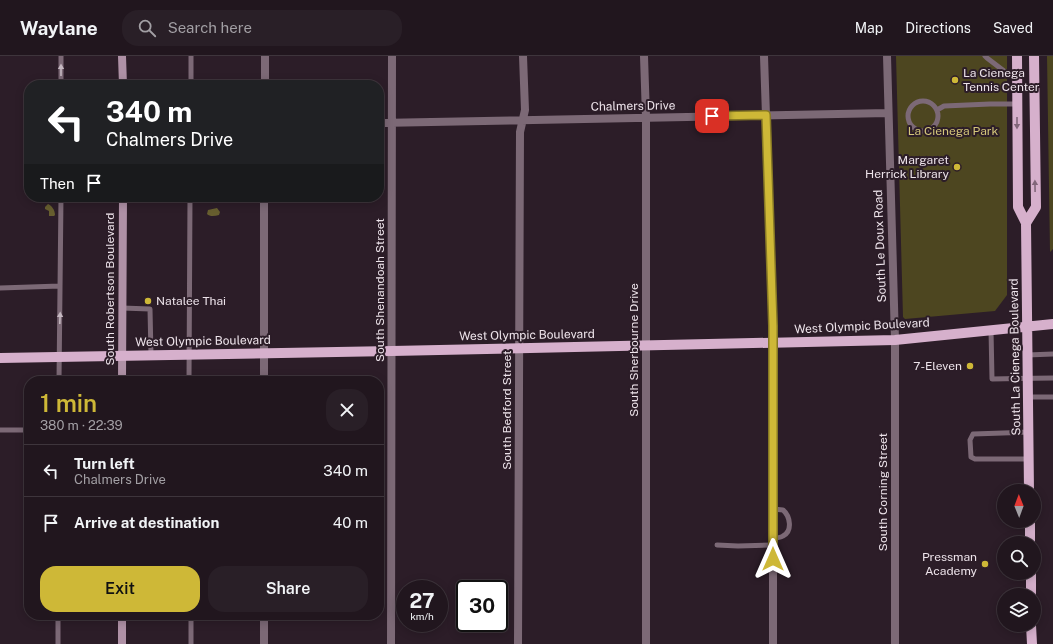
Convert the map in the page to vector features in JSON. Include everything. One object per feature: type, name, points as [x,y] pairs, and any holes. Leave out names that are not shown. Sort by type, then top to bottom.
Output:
[{"type":"main road","points":[[122,56],[122,80]]},
{"type":"main road","name":"South La Cienega Boulevard","points":[[1017,56],[1018,207],[1026,223],[1029,484]]},
{"type":"main road","points":[[1026,223],[1036,207],[1034,56]]},
{"type":"main road","name":"South Robertson Boulevard","points":[[122,376],[123,202]]},
{"type":"main road","name":"West Olympic Boulevard","points":[[0,358],[895,340],[1053,324]]},
{"type":"main road","points":[[122,620],[122,644]]},
{"type":"main road","points":[[1032,632],[1032,644]]},
{"type":"street","points":[[265,56],[265,80]]},
{"type":"street","name":"South Shenandoah Street","points":[[391,644],[392,56]]},
{"type":"street","name":"South Bedford Street","points":[[518,644],[520,132],[524,110],[523,56]]},
{"type":"street","name":"South Sherbourne Drive","points":[[644,56],[646,118],[646,644]]},
{"type":"street","points":[[764,56],[773,343],[773,644]]},
{"type":"street","name":"South Le Doux Road","points":[[887,56],[895,340]]},
{"type":"street","name":"Chalmers Drive","points":[[384,123],[888,113]]},
{"type":"street","points":[[264,202],[264,376]]},
{"type":"street","name":"South Corning Street","points":[[895,340],[895,644]]},
{"type":"street","points":[[264,620],[264,644]]},
{"type":"lane","points":[[61,56],[61,80]]},
{"type":"lane","points":[[191,56],[191,80]]},
{"type":"lane","points":[[986,56],[1008,74],[1017,77]]},
{"type":"lane","points":[[918,102],[928,102],[937,110],[939,117],[938,122],[931,130],[921,131],[912,127],[908,118],[909,113],[918,102]]},
{"type":"lane","points":[[937,110],[944,106],[1017,104]]},
{"type":"lane","points":[[59,376],[61,202]]},
{"type":"lane","points":[[189,376],[190,202]]},
{"type":"lane","points":[[0,288],[60,286]]},
{"type":"lane","points":[[122,308],[150,309],[151,355]]},
{"type":"lane","points":[[991,330],[992,379],[1053,378]]},
{"type":"lane","points":[[1027,355],[1053,354]]},
{"type":"lane","points":[[1028,398],[1053,397]]},
{"type":"lane","points":[[0,430],[24,430]]},
{"type":"lane","points":[[1028,432],[974,434],[970,440],[971,457],[975,459],[1029,459]]},
{"type":"lane","points":[[717,545],[738,546],[773,542],[785,535],[789,525],[789,519],[786,512],[783,510],[773,509]]},
{"type":"lane","points":[[58,620],[58,644]]},
{"type":"lane","points":[[191,620],[191,644]]},
{"type":"green space","name":"La Cienega Park","points":[[896,56],[1007,56],[1007,295],[995,311],[905,319],[903,317]]},
{"type":"green space","points":[[1047,56],[1053,56],[1053,249],[1050,252]]},
{"type":"shaded area","points":[[48,204],[54,210],[54,216],[49,216],[49,211],[45,209]]},
{"type":"shaded area","points":[[217,208],[220,212],[219,215],[211,216],[207,214],[208,210]]},
{"type":"place","name":"La Cienega Tennis Center","points":[[955,80]]},
{"type":"place","name":"Margaret Herrick Library","points":[[957,167]]},
{"type":"place","name":"Natalee Thai","points":[[148,301]]},
{"type":"place","name":"7-Eleven","points":[[970,366]]},
{"type":"place","name":"Pressman Academy","points":[[985,564]]},
{"type":"route","points":[[712,116],[766,115],[773,326],[773,559]]}]
